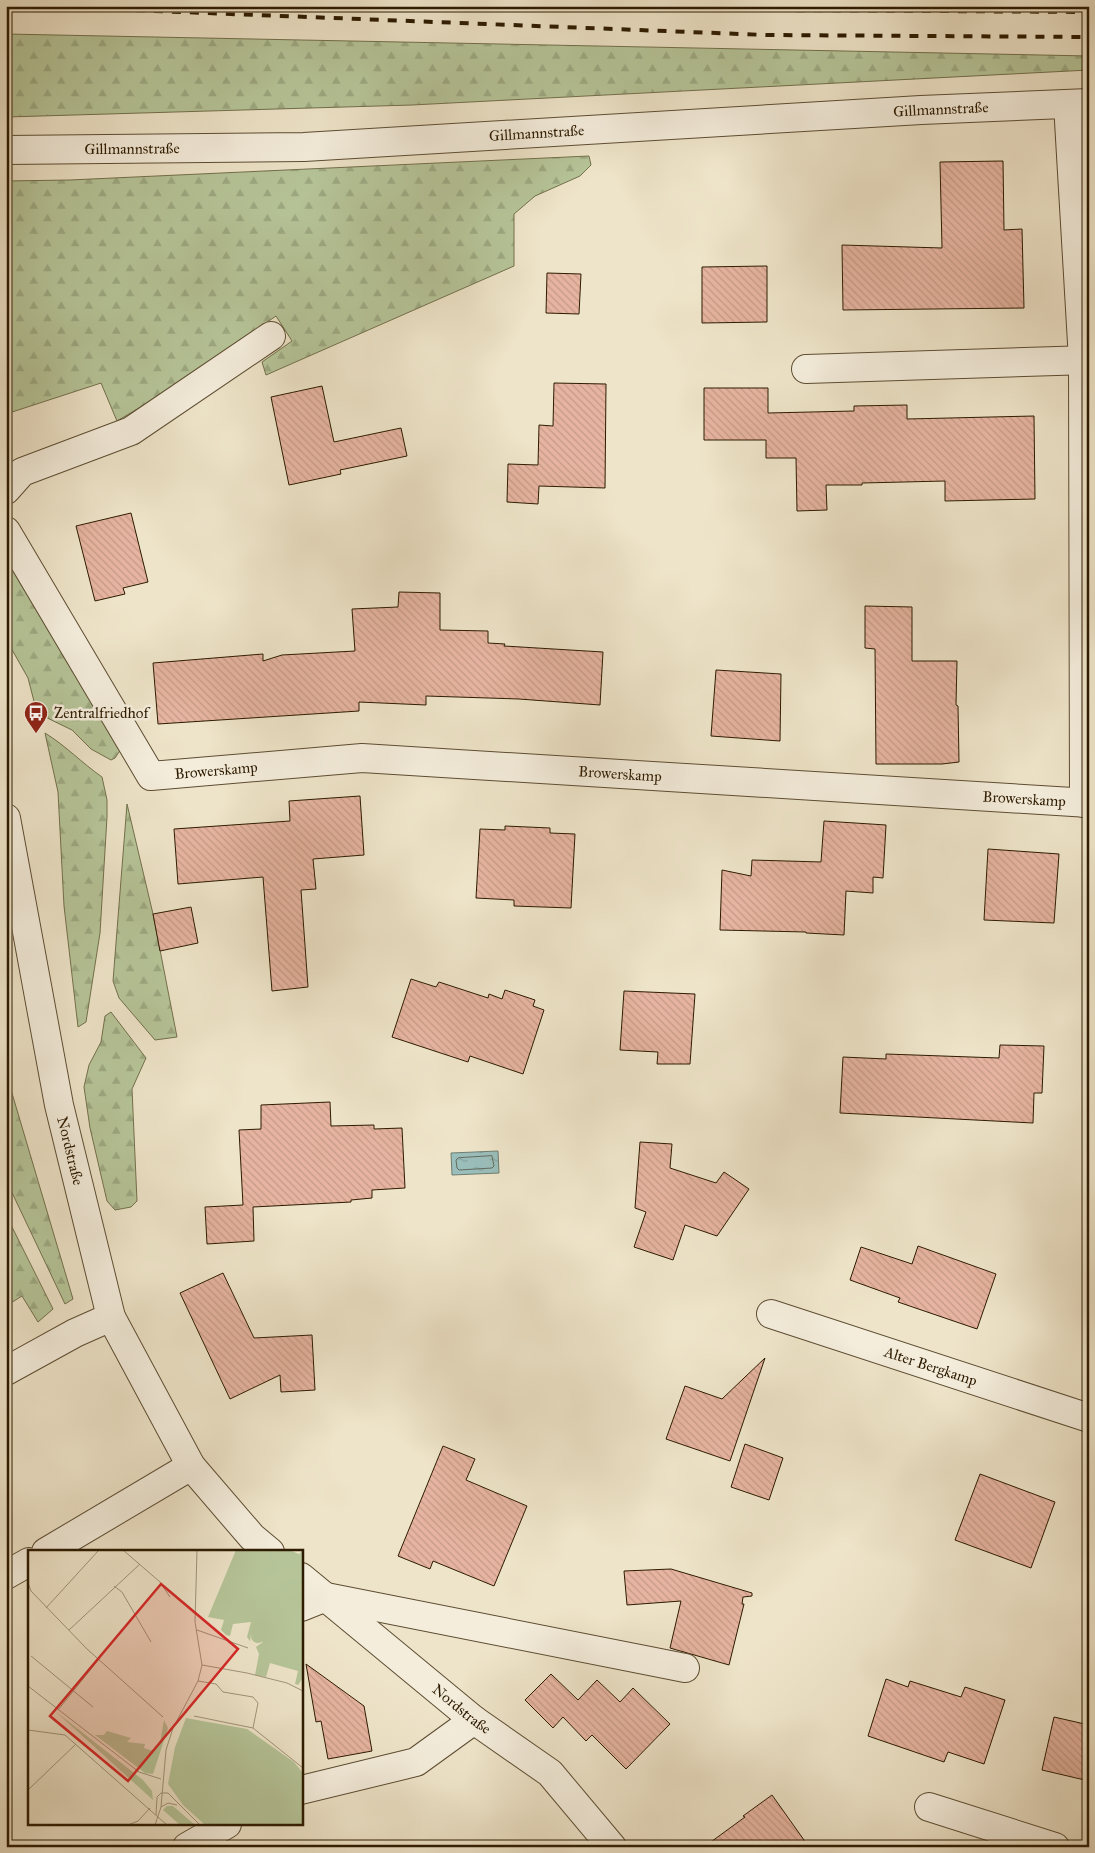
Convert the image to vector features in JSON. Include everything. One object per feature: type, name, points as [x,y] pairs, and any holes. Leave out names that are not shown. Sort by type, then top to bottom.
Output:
[{"type":"street","name":"Gillmannstraße","points":[[6,150],[304,147],[921,110],[1078,104],[1086,360],[1086,803]]},
{"type":"street","points":[[6,490],[22,472],[131,431],[271,336]]},
{"type":"street","points":[[806,369],[1086,360]]},
{"type":"street","name":"Browerskamp","points":[[6,531],[151,776],[362,758],[1086,803]]},
{"type":"street","name":"Nordstraße","points":[[6,818],[58,1105],[111,1317],[191,1466],[252,1537],[268,1550]]},
{"type":"street","name":"Alter Bergkamp","points":[[771,1314],[1089,1418]]},
{"type":"street","points":[[6,1371],[75,1333],[111,1317]]},
{"type":"street","points":[[49,1550],[191,1466]]},
{"type":"street","points":[[6,1575],[28,1563]]},
{"type":"street","name":"Nordstraße","points":[[302,1580],[313,1602],[550,1773],[612,1847]]},
{"type":"street","points":[[313,1602],[685,1668]]},
{"type":"street","points":[[302,1790],[416,1762],[474,1720]]},
{"type":"street","points":[[929,1807],[1055,1847]]},
{"type":"street","points":[[187,1847],[224,1826]]},
{"type":"green space","points":[[6,34],[1089,56],[1089,70],[412,105],[6,117]]},
{"type":"green space","points":[[589,156],[591,165],[580,176],[535,196],[514,214],[514,266],[266,375],[262,362],[292,341],[276,316],[161,395],[117,421],[101,383],[6,414],[6,181],[70,180]]},
{"type":"green space","points":[[6,548],[121,749],[115,758],[111,760],[91,749],[72,730],[37,713],[28,678],[6,639]]},
{"type":"green space","points":[[45,733],[102,777],[107,800],[100,933],[86,1022],[78,1027],[64,906],[58,792]]},
{"type":"green space","points":[[127,804],[153,914],[177,1037],[155,1040],[119,998],[113,981]]},
{"type":"green space","points":[[111,1012],[146,1058],[132,1089],[137,1201],[131,1207],[115,1210],[107,1201],[90,1128],[84,1087],[89,1065],[101,1042],[105,1016]]},
{"type":"green space","points":[[6,1073],[73,1299],[65,1304],[6,1180]]},
{"type":"green space","points":[[6,1215],[53,1309],[38,1322],[22,1296],[6,1306]]},
{"type":"water","points":[[498,1151],[499,1173],[452,1175],[451,1153]]},
{"type":"building","points":[[1003,161],[1004,230],[1022,229],[1024,308],[843,310],[842,245],[942,248],[940,162]]},
{"type":"building","points":[[767,266],[767,322],[702,323],[702,267]]},
{"type":"building","points":[[547,273],[581,274],[579,314],[546,313]]},
{"type":"building","points":[[554,383],[606,384],[605,488],[539,486],[538,504],[507,502],[508,464],[538,465],[539,425],[553,426]]},
{"type":"building","points":[[322,386],[334,442],[401,428],[407,456],[340,470],[341,474],[289,485],[271,397]]},
{"type":"building","points":[[704,388],[768,388],[768,413],[854,411],[854,406],[907,405],[907,419],[1034,416],[1035,499],[945,501],[945,481],[862,483],[862,485],[826,485],[827,510],[797,511],[796,458],[766,458],[766,440],[704,440]]},
{"type":"building","points":[[131,513],[148,582],[123,588],[125,594],[95,601],[76,526]]},
{"type":"building","points":[[399,592],[440,593],[440,630],[488,631],[488,643],[505,644],[504,646],[603,652],[600,705],[519,699],[426,696],[426,705],[359,702],[359,711],[158,724],[153,663],[263,654],[263,661],[282,655],[355,651],[352,609],[398,607]]},
{"type":"building","points":[[865,606],[912,607],[912,661],[957,661],[956,705],[958,706],[959,762],[942,764],[876,764],[875,649],[865,648]]},
{"type":"building","points":[[716,670],[781,674],[780,741],[711,736]]},
{"type":"building","points":[[360,796],[364,855],[313,859],[316,889],[301,890],[308,987],[272,991],[263,877],[178,884],[174,829],[290,821],[289,801]]},
{"type":"building","points":[[824,821],[886,825],[883,878],[873,877],[873,893],[846,891],[844,935],[720,930],[722,870],[751,876],[752,860],[821,862]]},
{"type":"building","points":[[505,826],[550,828],[550,833],[575,834],[571,908],[514,906],[514,900],[476,898],[480,829],[505,830]]},
{"type":"building","points":[[988,849],[1059,854],[1054,923],[984,920]]},
{"type":"building","points":[[191,907],[198,943],[160,951],[153,914]]},
{"type":"building","points":[[411,979],[436,987],[439,982],[488,998],[489,994],[502,999],[505,990],[535,1000],[533,1006],[544,1010],[523,1074],[470,1056],[468,1062],[392,1037]]},
{"type":"building","points":[[624,991],[695,994],[690,1064],[657,1064],[658,1052],[620,1050]]},
{"type":"building","points":[[1000,1045],[1044,1046],[1042,1093],[1034,1093],[1033,1123],[840,1113],[843,1057],[886,1059],[886,1054],[999,1058]]},
{"type":"building","points":[[330,1102],[331,1126],[374,1125],[374,1129],[402,1128],[405,1188],[372,1190],[372,1198],[351,1200],[351,1202],[253,1207],[254,1241],[207,1244],[205,1207],[243,1205],[239,1130],[261,1129],[261,1105]]},
{"type":"building","points":[[640,1142],[672,1144],[670,1168],[716,1183],[724,1172],[749,1189],[717,1236],[685,1225],[673,1260],[634,1247],[646,1212],[635,1208]]},
{"type":"building","points":[[918,1246],[996,1274],[977,1329],[898,1302],[900,1298],[850,1280],[861,1247],[912,1264]]},
{"type":"building","points":[[223,1273],[254,1338],[312,1335],[315,1390],[281,1392],[280,1375],[230,1399],[180,1293]]},
{"type":"building","points":[[765,1358],[730,1461],[666,1439],[685,1386],[722,1399]]},
{"type":"building","points":[[745,1444],[783,1458],[769,1500],[731,1487]]},
{"type":"building","points":[[443,1446],[475,1459],[466,1480],[527,1506],[494,1586],[433,1561],[430,1569],[398,1556]]},
{"type":"building","points":[[980,1474],[1055,1502],[1031,1568],[955,1540]]},
{"type":"building","points":[[671,1569],[752,1593],[752,1596],[743,1597],[742,1604],[744,1604],[729,1665],[670,1648],[681,1601],[627,1605],[624,1571]]},
{"type":"building","points":[[306,1664],[364,1706],[372,1751],[328,1759],[321,1721],[316,1722]]},
{"type":"building","points":[[551,1674],[578,1700],[597,1680],[620,1702],[633,1688],[670,1724],[626,1769],[592,1735],[586,1741],[563,1717],[553,1728],[525,1700]]},
{"type":"building","points":[[886,1679],[908,1687],[910,1681],[961,1697],[965,1687],[1005,1700],[984,1764],[948,1752],[944,1762],[868,1736]]},
{"type":"building","points":[[1054,1717],[1089,1725],[1089,1781],[1042,1770]]},
{"type":"building","points":[[772,1795],[809,1847],[704,1847],[745,1817],[743,1816]]},
{"type":"railway","points":[[28,6],[766,35],[1089,37]]},
{"type":"railway","points":[[670,6],[774,10],[1089,12]]},
{"type":"place","name":"Zentralfriedhof","points":[[36,734]]}]
